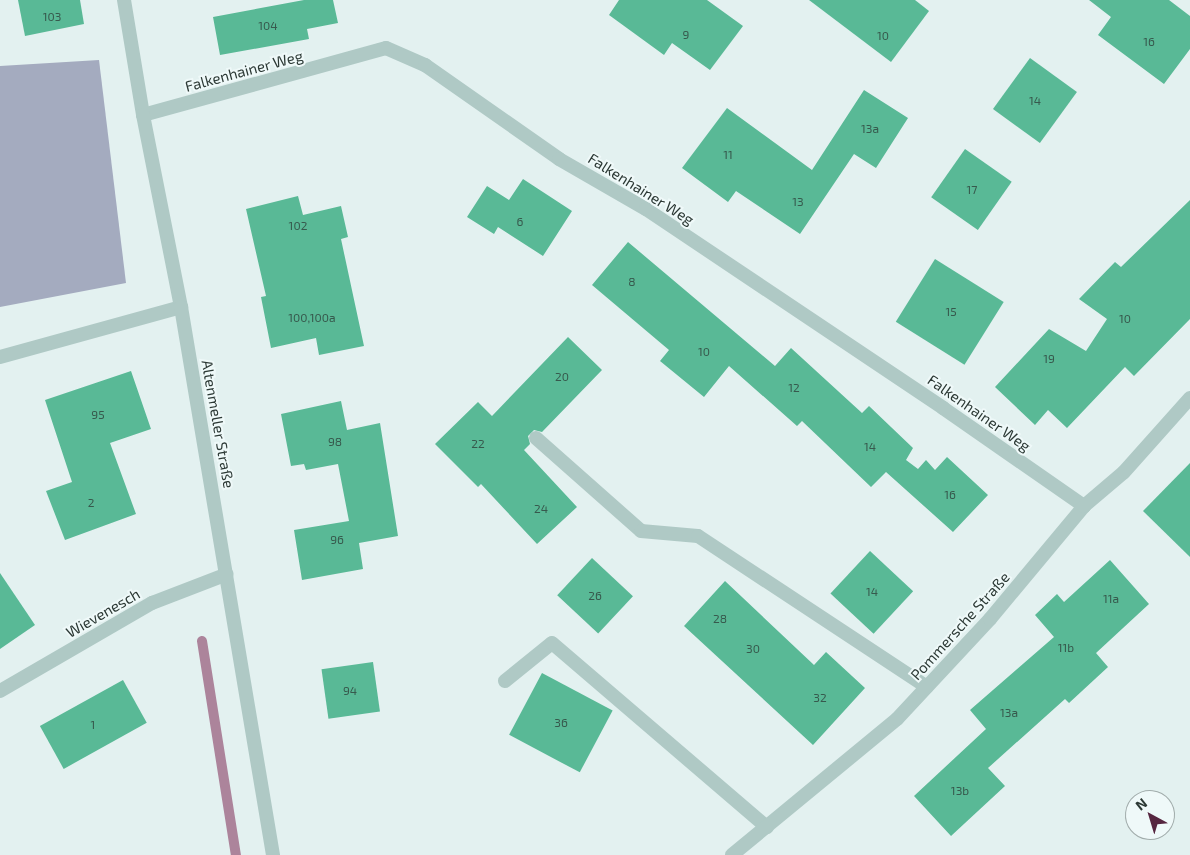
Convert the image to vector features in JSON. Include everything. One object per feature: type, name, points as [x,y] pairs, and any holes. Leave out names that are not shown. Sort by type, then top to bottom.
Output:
[{"type":"street","name":"Altenmeller Straße","points":[[124,0],[142,115],[182,307],[273,855]]},
{"type":"street","name":"Falkenhainer Weg","points":[[142,115],[386,48],[426,65],[559,159],[654,214],[943,408],[1084,506]]},
{"type":"street","points":[[0,357],[182,307]]},
{"type":"street","name":"Pommersche Straße","points":[[732,855],[897,719],[990,619],[1084,506],[1124,472],[1190,398]]},
{"type":"street","points":[[536,438],[641,531],[698,536],[927,687]]},
{"type":"street","name":"Wievenesch","points":[[0,692],[152,603],[227,574]]},
{"type":"street","points":[[505,681],[552,643],[767,827]]},
{"type":"shaded area","points":[[99,60],[126,283],[0,307],[0,66]]},
{"type":"building","points":[[18,0],[80,0],[84,24],[25,36]]},
{"type":"building","points":[[304,0],[333,0],[338,23],[307,29],[309,39],[220,55],[213,17]]},
{"type":"building","points":[[619,0],[707,0],[743,26],[710,70],[672,43],[664,55],[609,15]]},
{"type":"building","points":[[809,0],[915,0],[929,11],[891,62]]},
{"type":"building","points":[[1089,0],[1169,0],[1190,16],[1190,49],[1164,84],[1098,35],[1111,17]]},
{"type":"building","points":[[1030,58],[1077,92],[1040,143],[993,109]]},
{"type":"building","points":[[864,90],[908,118],[876,168],[854,154],[800,234],[736,191],[728,202],[682,168],[727,108],[812,170]]},
{"type":"building","points":[[965,149],[1012,182],[978,230],[931,197]]},
{"type":"building","points":[[523,179],[572,211],[543,256],[498,227],[494,234],[467,217],[487,186],[509,200]]},
{"type":"building","points":[[298,196],[303,215],[341,206],[348,237],[341,239],[364,346],[319,355],[316,338],[271,348],[261,297],[266,296],[246,209]]},
{"type":"building","points":[[1190,200],[1190,319],[1134,376],[1125,367],[1067,428],[1048,410],[1035,425],[995,387],[1049,329],[1086,351],[1107,319],[1079,299],[1115,262],[1121,267]]},
{"type":"building","points":[[628,242],[775,366],[791,348],[862,413],[869,406],[913,448],[906,460],[918,469],[926,460],[935,470],[947,457],[988,495],[953,532],[886,472],[871,487],[802,421],[797,426],[729,366],[704,397],[660,361],[669,350],[592,285]]},
{"type":"building","points":[[935,259],[1004,302],[964,365],[896,322]]},
{"type":"building","points":[[568,337],[602,370],[542,432],[534,430],[528,436],[530,444],[524,450],[577,507],[537,544],[481,484],[478,487],[435,444],[478,402],[492,416]]},
{"type":"building","points":[[131,371],[151,429],[110,443],[136,514],[65,540],[46,491],[72,482],[45,400]]},
{"type":"building","points":[[341,401],[347,430],[380,423],[398,536],[359,543],[363,569],[302,580],[294,530],[349,521],[338,464],[306,470],[304,464],[291,466],[281,414]]},
{"type":"building","points":[[1190,463],[1190,557],[1143,511]]},
{"type":"building","points":[[870,551],[913,591],[874,634],[830,593]]},
{"type":"building","points":[[592,558],[633,596],[598,633],[557,595]]},
{"type":"building","points":[[1110,560],[1149,604],[1096,653],[1108,667],[1069,703],[1065,699],[988,768],[1005,786],[951,836],[914,796],[986,729],[970,710],[1054,637],[1035,615],[1057,594],[1064,602]]},
{"type":"building","points":[[0,573],[35,625],[0,649]]},
{"type":"building","points":[[725,581],[814,665],[826,652],[865,688],[813,745],[684,626]]},
{"type":"building","points":[[373,662],[380,712],[328,719],[322,669]]},
{"type":"building","points":[[542,673],[613,711],[580,772],[509,735]]},
{"type":"building","points":[[123,680],[147,723],[64,769],[40,726]]},
{"type":"waterway","points":[[202,641],[236,855]]}]
